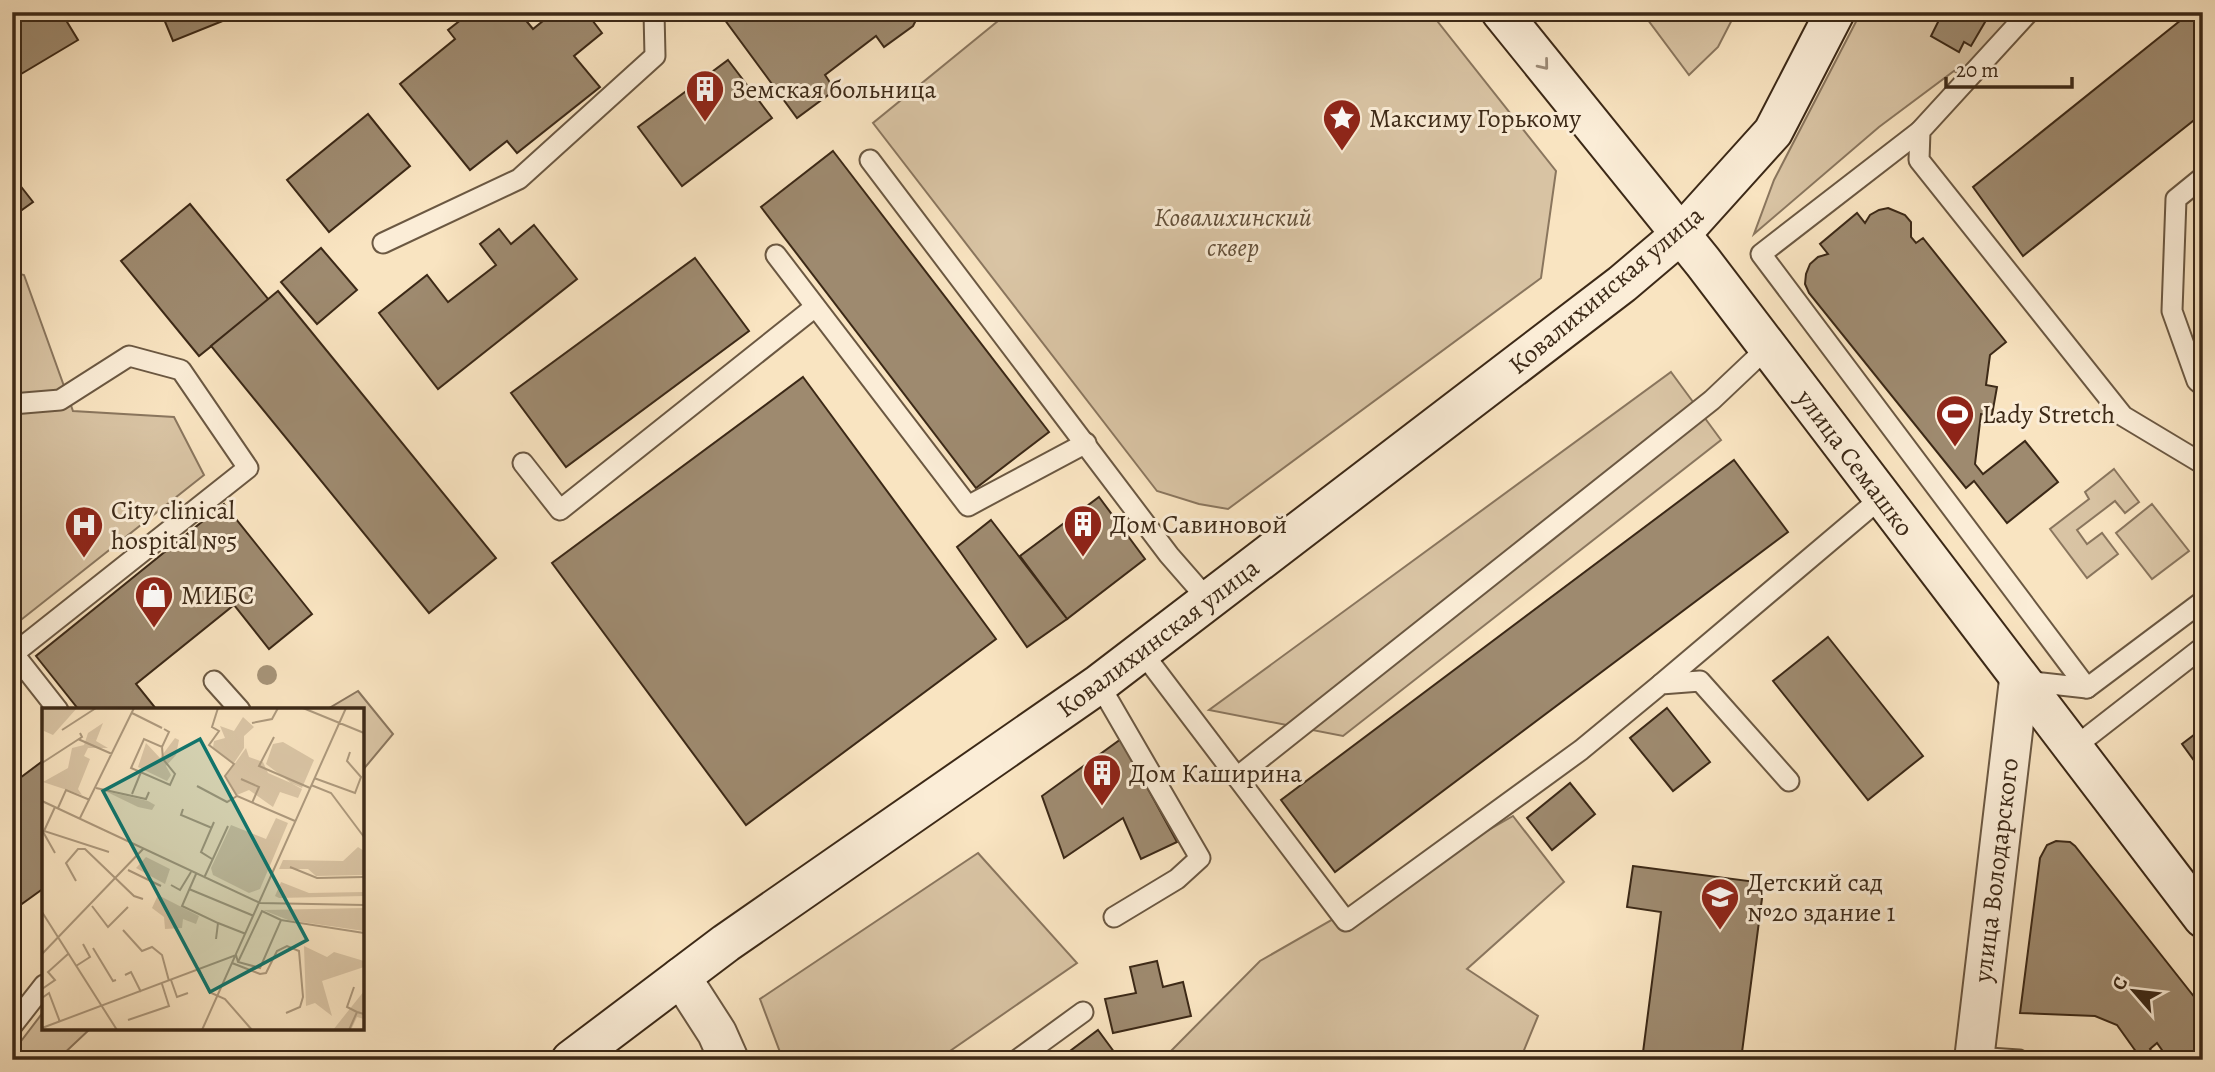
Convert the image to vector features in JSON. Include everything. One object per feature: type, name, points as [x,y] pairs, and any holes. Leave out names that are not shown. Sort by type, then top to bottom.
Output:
[{"type":"street","name":"улица Семашко","points":[[1501,12],[1681,234],[2203,918]]},
{"type":"street","name":"Ковалихинская улица","points":[[570,1060],[681,976],[1100,684],[1622,284],[1681,234],[1773,132],[1835,12]]},
{"type":"street","name":"улица Володарского","points":[[1974,1059],[2020,680]]},
{"type":"street","points":[[681,976],[718,1032],[729,1060]]},
{"type":"lane","points":[[383,243],[519,179],[655,56],[654,12]]},
{"type":"lane","points":[[2029,12],[1920,131],[1761,254],[2087,688]]},
{"type":"lane","points":[[1920,131],[1919,160],[2123,416],[2203,464]]},
{"type":"lane","points":[[870,160],[1169,555],[1210,602]]},
{"type":"lane","points":[[2203,177],[2176,199],[2172,311],[2197,381],[2203,386]]},
{"type":"lane","points":[[776,255],[968,506],[1086,443]]},
{"type":"lane","points":[[523,463],[560,510],[815,307]]},
{"type":"lane","points":[[1237,777],[1712,400],[1768,347]]},
{"type":"lane","points":[[12,404],[60,400],[129,356],[168,366],[181,370],[248,468],[13,655],[56,708]]},
{"type":"lane","points":[[1142,652],[1346,921],[1581,750],[1881,498]]},
{"type":"lane","points":[[2020,680],[2087,688],[2203,601]]},
{"type":"lane","points":[[2072,749],[2203,647]]},
{"type":"lane","points":[[214,681],[238,708]]},
{"type":"lane","points":[[1661,684],[1700,681],[1789,781]]},
{"type":"lane","points":[[1100,684],[1200,858],[1177,880],[1114,917]]},
{"type":"lane","points":[[12,1026],[42,988]]},
{"type":"lane","points":[[1017,1060],[1083,1012]]},
{"type":"lane","points":[[1974,1059],[2019,1060]]},
{"type":"green space","name":"Ковалихинский сквер","points":[[1009,12],[1430,12],[1556,171],[1541,278],[1228,509],[1199,504],[1157,491],[873,123]]},
{"type":"green space","points":[[1642,12],[1736,12],[1718,47],[1689,75]]},
{"type":"green space","points":[[1861,12],[2026,12],[1965,77],[1954,71],[1879,127],[1754,234],[1774,180]]},
{"type":"green space","points":[[12,272],[24,275],[73,411],[174,417],[204,475],[12,627]]},
{"type":"green space","points":[[1671,372],[1721,440],[1343,736],[1209,710]]},
{"type":"green space","points":[[2114,469],[2139,502],[2125,513],[2115,501],[2077,530],[2087,544],[2102,533],[2118,554],[2087,578],[2050,529],[2089,499],[2085,492]]},
{"type":"green space","points":[[2152,504],[2189,551],[2152,579],[2116,533]]},
{"type":"green space","points":[[358,691],[393,734],[364,769],[364,708],[329,708]]},
{"type":"green space","points":[[1513,816],[1564,882],[1467,969],[1538,1016],[1520,1060],[1162,1060],[1260,961]]},
{"type":"green space","points":[[978,853],[1077,963],[937,1060],[783,1060],[760,999]]},
{"type":"green space","points":[[42,1014],[42,1030],[89,1030],[57,1060],[12,1060],[12,1053]]},
{"type":"building","points":[[12,12],[61,12],[78,40],[16,77],[12,72]]},
{"type":"building","points":[[161,12],[245,12],[173,41]]},
{"type":"building","points":[[471,12],[519,12],[533,29],[554,12],[586,12],[602,33],[574,56],[600,87],[517,153],[507,141],[470,170],[400,84],[455,39],[448,30]]},
{"type":"building","points":[[719,12],[920,12],[913,26],[884,47],[876,36],[825,75],[835,90],[797,118]]},
{"type":"building","points":[[1943,12],[1969,12],[1985,22],[1971,46],[1964,42],[1959,52],[1931,36]]},
{"type":"building","points":[[2191,12],[2197,12],[2203,19],[2203,113],[2023,256],[1973,187]]},
{"type":"building","name":"Земская больница","points":[[728,60],[772,118],[682,186],[638,127]]},
{"type":"building","points":[[368,114],[410,166],[329,232],[287,180]]},
{"type":"building","points":[[833,151],[1049,432],[976,488],[761,207]]},
{"type":"building","points":[[12,175],[33,202],[12,217]]},
{"type":"building","points":[[190,204],[269,300],[199,356],[121,261]]},
{"type":"building","points":[[1888,208],[1905,215],[1911,222],[1911,237],[1916,243],[1923,238],[2006,342],[1990,355],[1986,385],[1997,387],[1992,415],[1981,414],[1975,464],[1983,474],[2025,441],[2058,482],[2007,523],[1974,481],[1966,488],[1809,293],[1805,284],[1810,264],[1818,257],[1828,254],[1820,244],[1857,213],[1865,223],[1870,215]]},
{"type":"building","points":[[534,225],[577,279],[438,389],[379,313],[427,275],[448,302],[496,265],[480,244],[499,229],[511,244]]},
{"type":"building","points":[[321,248],[357,290],[317,324],[281,282]]},
{"type":"building","points":[[695,258],[749,331],[566,467],[511,393]]},
{"type":"building","points":[[278,291],[496,558],[429,613],[211,346]]},
{"type":"building","points":[[803,377],[996,639],[746,825],[552,563]]},
{"type":"building","points":[[1734,460],[1788,532],[1335,872],[1281,800]]},
{"type":"building","name":"Дом Савиновой","points":[[1099,497],[1145,559],[1067,619],[1020,556]]},
{"type":"building","points":[[224,504],[312,614],[269,649],[234,605],[136,684],[155,708],[77,708],[36,656]]},
{"type":"building","points":[[991,520],[1067,619],[1027,647],[957,547]]},
{"type":"building","points":[[1828,637],[1923,756],[1868,800],[1773,681]]},
{"type":"building","points":[[1667,708],[1710,762],[1673,791],[1630,738]]},
{"type":"building","points":[[2203,728],[2203,773],[2182,744]]},
{"type":"building","name":"Дом Каширина","points":[[1121,739],[1177,842],[1141,859],[1123,818],[1064,858],[1042,796]]},
{"type":"building","points":[[42,762],[42,889],[12,911],[12,784]]},
{"type":"building","points":[[1570,783],[1595,814],[1552,850],[1527,818]]},
{"type":"building","points":[[2056,841],[2070,842],[2075,846],[2203,1008],[2203,1044],[2182,1060],[2169,1060],[2157,1043],[2150,1049],[2156,1058],[2142,1060],[2117,1025],[2095,1016],[2020,1013],[2040,858],[2047,845]]},
{"type":"building","points":[[1633,866],[1764,883],[1741,1060],[1642,1060],[1661,912],[1627,907]]},
{"type":"building","points":[[1157,961],[1163,987],[1183,982],[1191,1016],[1113,1033],[1105,999],[1136,993],[1130,967]]},
{"type":"building","points":[[1098,1030],[1120,1060],[1058,1060]]},
{"type":"place","name":"Земская больница","points":[[705,123]]},
{"type":"place","name":"Максиму Горькому","points":[[1342,152]]},
{"type":"place","name":"Lady Stretch","points":[[1955,448]]},
{"type":"place","name":"Дом Савиновой","points":[[1083,558]]},
{"type":"place","name":"City clinical hospital №5","points":[[84,559]]},
{"type":"place","name":"МИБС","points":[[154,629]]},
{"type":"place","name":"Дом Каширина","points":[[1102,807]]},
{"type":"place","name":"Детский сад №20 здание 1","points":[[1720,931]]}]
